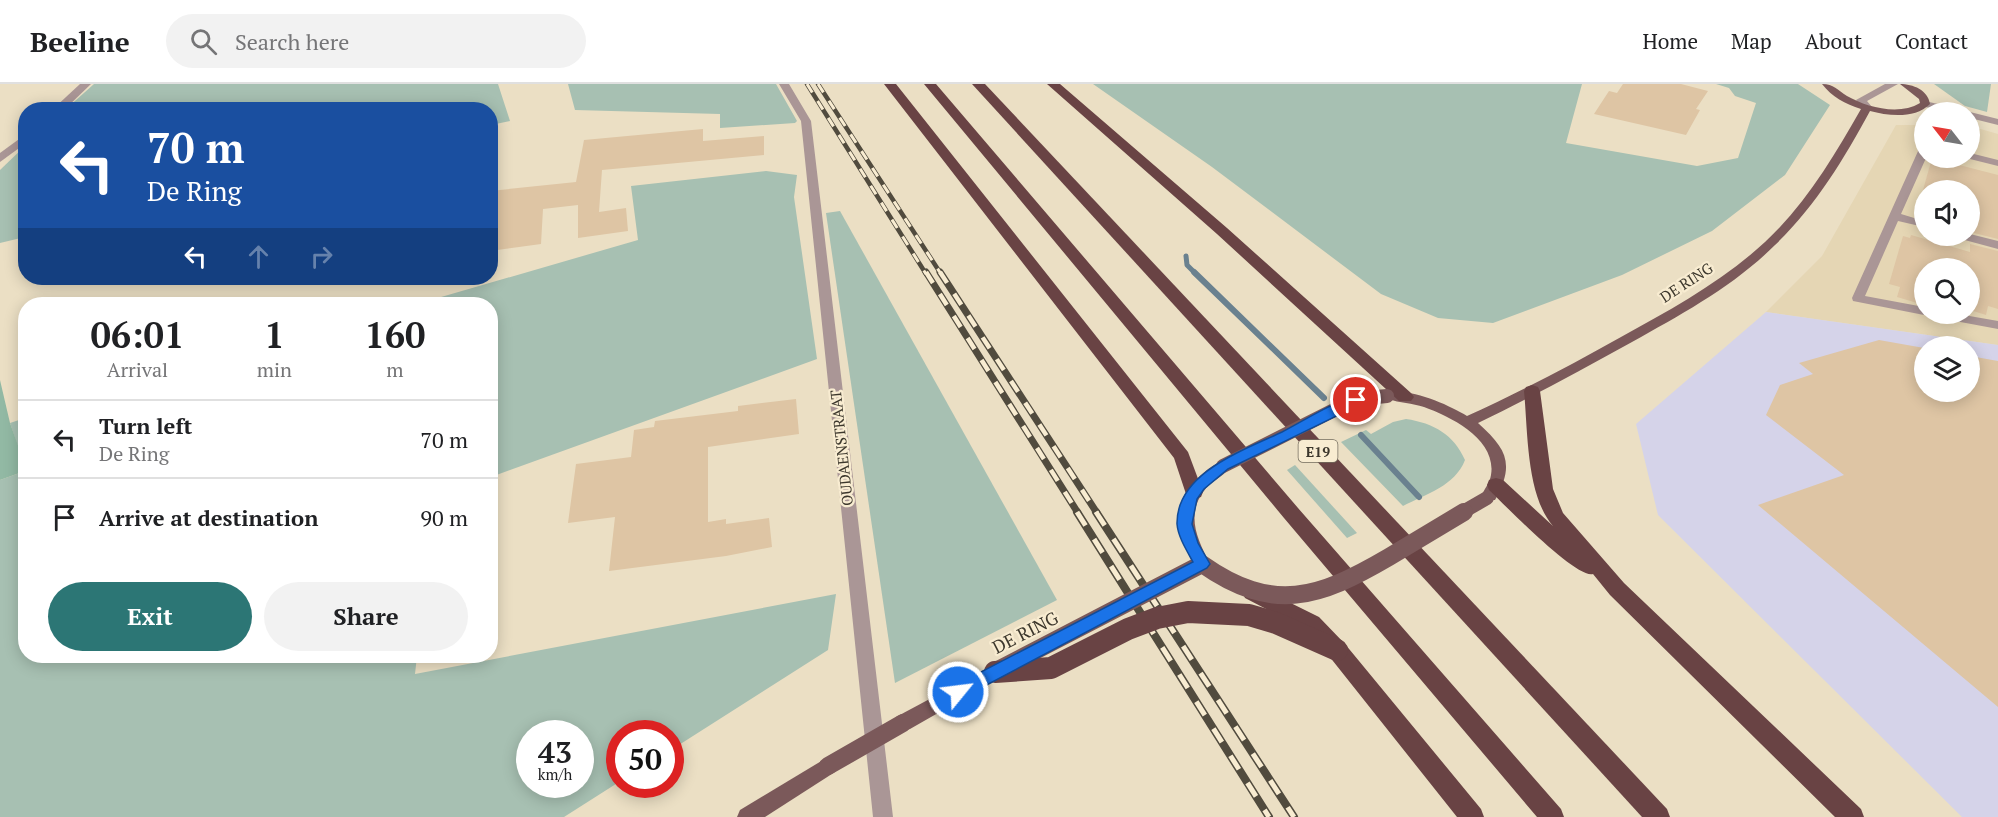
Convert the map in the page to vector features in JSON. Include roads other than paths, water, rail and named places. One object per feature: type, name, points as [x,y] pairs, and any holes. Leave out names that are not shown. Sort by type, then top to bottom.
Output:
[{"type":"highway","points":[[890,84],[1182,456],[1194,492]]},
{"type":"highway","points":[[930,84],[1291,513],[1552,817]]},
{"type":"highway","name":"E19","points":[[978,84],[1658,817]]},
{"type":"highway","points":[[1053,84],[1222,231],[1405,397]]},
{"type":"highway","points":[[1532,391],[1541,473],[1548,502],[1555,516],[1617,589],[1852,817]]},
{"type":"highway","points":[[1492,492],[1617,589]]},
{"type":"highway","points":[[1237,585],[1312,623],[1337,650],[1472,817]]},
{"type":"highway","points":[[995,672],[1051,668],[1128,629],[1157,618],[1188,612],[1248,615],[1276,622],[1337,650]]},
{"type":"main road","points":[[1827,84],[1832,92],[1842,98],[1867,107],[1900,112],[1914,110]]},
{"type":"main road","points":[[1905,84],[1919,92],[1925,102]]},
{"type":"main road","name":"DE RING","points":[[1468,421],[1532,391],[1674,313],[1726,279],[1770,244],[1803,206],[1826,174],[1867,107]]},
{"type":"main road","points":[[1405,397],[1445,408],[1468,421],[1486,438],[1497,458],[1499,476],[1492,492],[1350,580],[1325,591],[1289,596],[1237,585],[1202,564],[1190,544],[1184,524],[1187,506],[1205,478],[1223,466],[1346,404],[1367,398],[1405,397]]},
{"type":"main road","name":"DE RING","points":[[747,817],[828,766],[903,723],[995,672],[1202,564]]},
{"type":"street","points":[[66,102],[86,84]]},
{"type":"street","name":"OUDAENSTRAAT","points":[[784,84],[806,121],[883,817]]},
{"type":"street","points":[[1867,107],[1861,100],[1893,84]]},
{"type":"street","points":[[1980,118],[1998,122]]},
{"type":"street","points":[[0,159],[18,144]]},
{"type":"street","points":[[1980,158],[1998,163]]},
{"type":"street","points":[[1914,309],[1858,298],[1916,168]]},
{"type":"street","points":[[1893,216],[1914,221]]},
{"type":"street","points":[[1980,240],[1998,245]]},
{"type":"street","points":[[1980,322],[1998,325]]},
{"type":"waterway","points":[[1186,256],[1187,265],[1194,272]]},
{"type":"waterway","points":[[1194,272],[1324,398]]},
{"type":"waterway","points":[[1361,435],[1419,497]]},
{"type":"railway","points":[[807,84],[926,274]]},
{"type":"railway","points":[[818,84],[941,274]]},
{"type":"railway","points":[[926,272],[1078,513]]},
{"type":"railway","points":[[940,272],[1097,513]]},
{"type":"railway","points":[[1077,512],[1269,817]]},
{"type":"railway","points":[[1096,512],[1294,817]]}]
